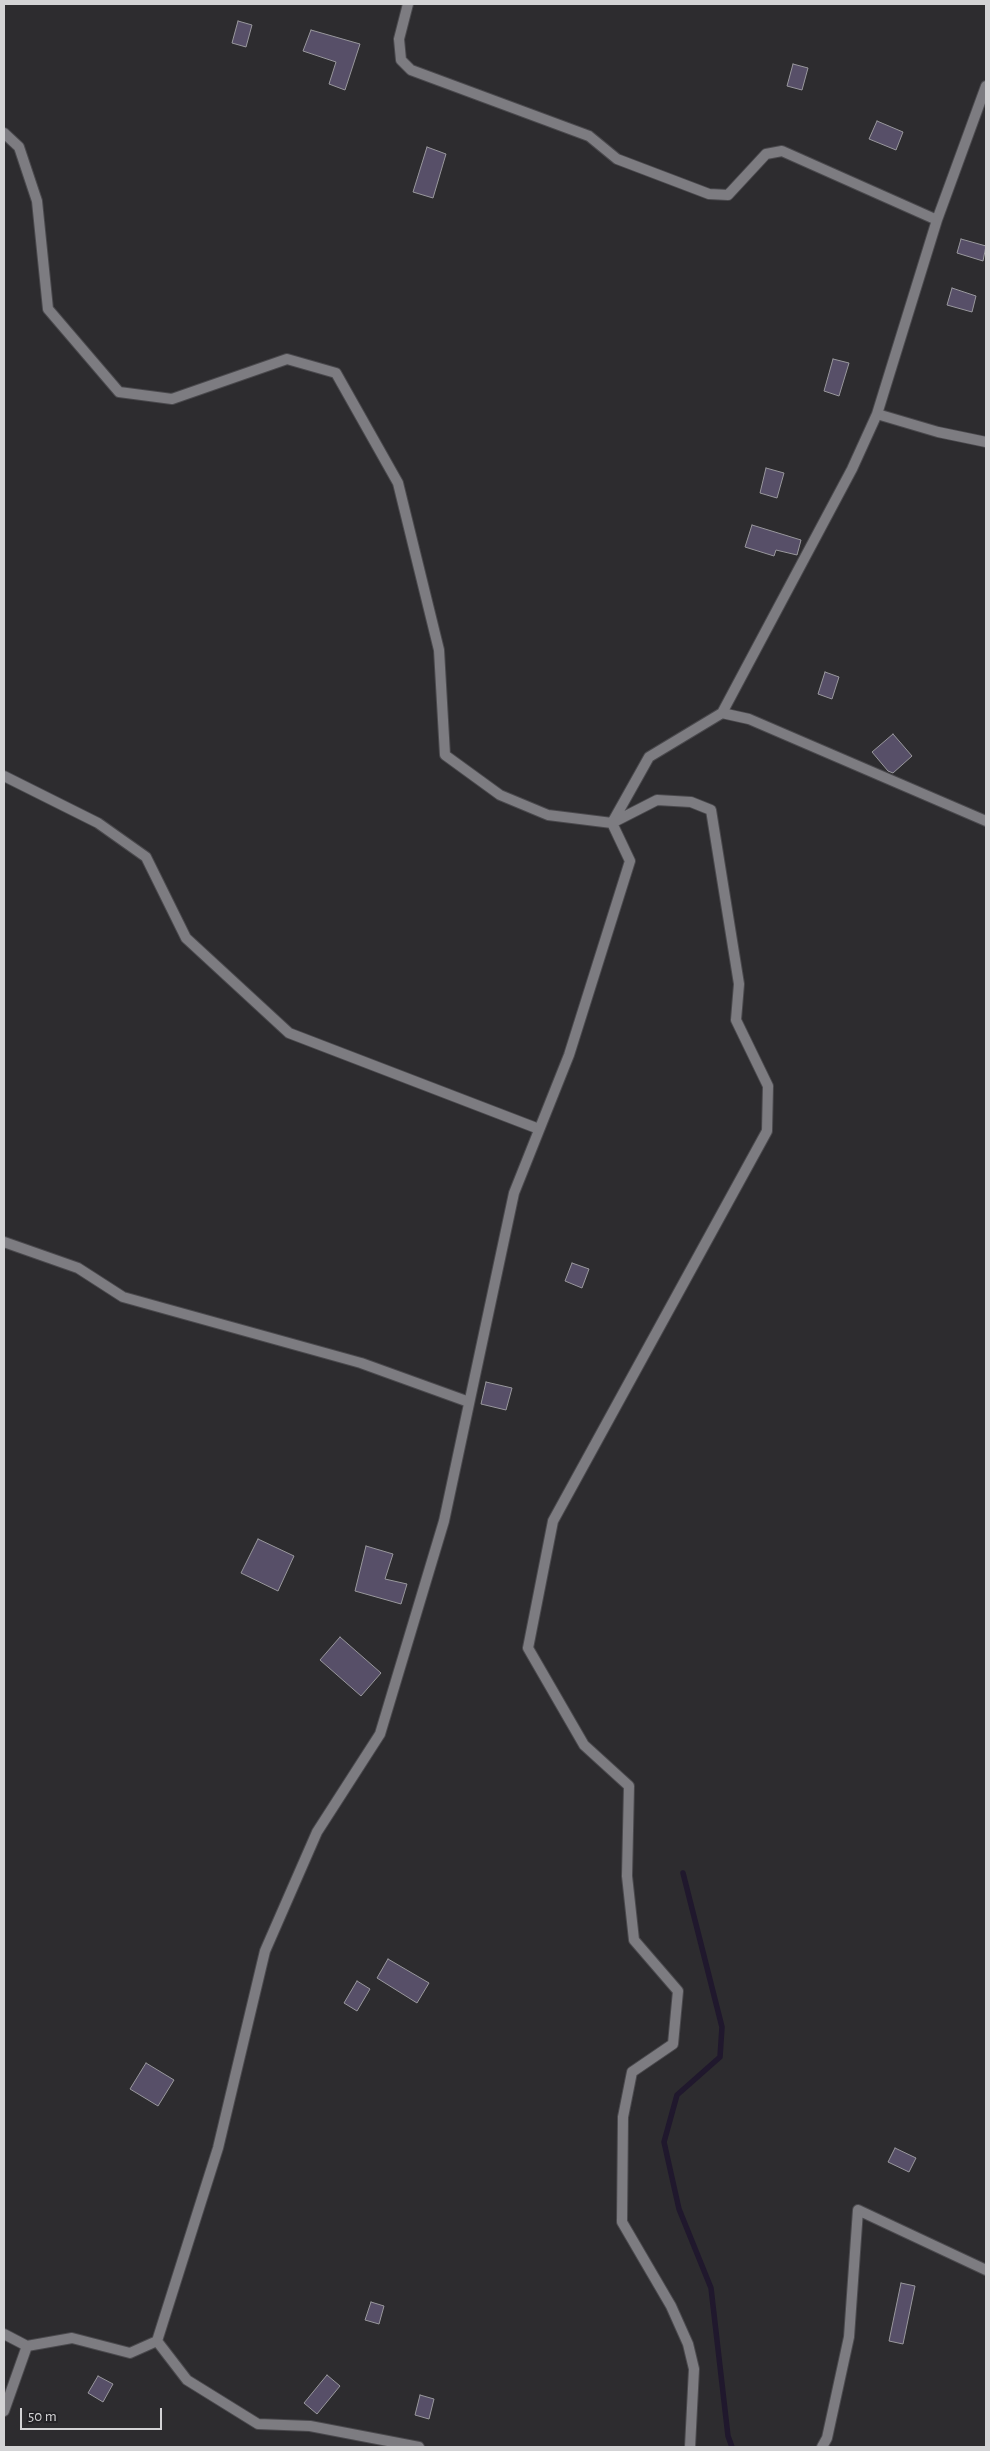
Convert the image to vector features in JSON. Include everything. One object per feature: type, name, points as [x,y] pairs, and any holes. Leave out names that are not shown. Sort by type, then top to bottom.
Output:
[{"type":"street","points":[[406,4],[399,39],[401,60],[410,70],[589,136],[617,160],[709,194],[728,195],[766,154],[782,151],[937,220]]},
{"type":"street","points":[[612,823],[649,757],[722,713],[852,469],[877,414],[937,220],[986,86]]},
{"type":"street","points":[[4,133],[19,147],[37,201],[48,309],[119,392],[172,399],[287,359],[336,373],[398,483],[439,650],[445,755],[500,795],[548,815],[612,823],[657,800],[692,802],[711,810],[739,984],[736,1020],[768,1086],[767,1131],[552,1521],[528,1648],[584,1745],[630,1786],[627,1876],[634,1940],[678,1991],[673,2044],[632,2072],[623,2117],[622,2222],[672,2306],[688,2344],[694,2369],[690,2447]]},
{"type":"street","points":[[877,414],[938,432],[986,442]]},
{"type":"street","points":[[722,713],[749,719],[986,821]]},
{"type":"street","points":[[4,776],[98,823],[146,857],[186,938],[288,1033],[539,1129]]},
{"type":"street","points":[[4,2334],[27,2346],[72,2338],[130,2353],[156,2341],[218,2148],[265,1951],[317,1832],[380,1734],[444,1521],[514,1193],[568,1054],[630,861],[612,823]]},
{"type":"street","points":[[4,1242],[78,1268],[123,1297],[361,1363],[469,1402]]},
{"type":"street","points":[[822,2447],[827,2438],[849,2337],[858,2210],[986,2270]]},
{"type":"street","points":[[156,2341],[187,2380],[258,2424],[310,2426],[419,2447]]},
{"type":"street","points":[[4,2411],[27,2346]]},
{"type":"building","points":[[238,21],[252,25],[246,47],[232,43]]},
{"type":"building","points":[[311,30],[360,44],[345,90],[329,84],[336,62],[303,51]]},
{"type":"building","points":[[793,64],[808,68],[802,90],[787,86]]},
{"type":"building","points":[[877,121],[903,132],[896,150],[869,139]]},
{"type":"building","points":[[427,147],[446,154],[433,198],[413,192]]},
{"type":"building","points":[[961,239],[986,246],[983,261],[957,253]]},
{"type":"building","points":[[952,288],[976,296],[972,312],[947,305]]},
{"type":"building","points":[[833,359],[849,363],[839,396],[824,391]]},
{"type":"building","points":[[766,468],[784,473],[777,498],[760,493]]},
{"type":"building","points":[[752,525],[801,540],[797,555],[776,550],[774,556],[745,547]]},
{"type":"building","points":[[825,672],[839,677],[832,699],[818,694]]},
{"type":"building","points":[[893,734],[912,756],[893,773],[888,771],[872,752]]},
{"type":"building","points":[[572,1263],[589,1269],[582,1288],[565,1281]]},
{"type":"building","points":[[486,1382],[512,1388],[506,1410],[481,1404]]},
{"type":"building","points":[[258,1539],[294,1556],[278,1591],[241,1573]]},
{"type":"building","points":[[366,1546],[393,1554],[385,1579],[407,1584],[401,1604],[355,1591]]},
{"type":"building","points":[[340,1637],[381,1673],[361,1696],[320,1660]]},
{"type":"building","points":[[388,1959],[429,1983],[417,2003],[377,1978]]},
{"type":"building","points":[[357,1981],[370,1989],[357,2011],[344,2003]]},
{"type":"building","points":[[146,2063],[174,2080],[158,2106],[130,2089]]},
{"type":"building","points":[[895,2148],[916,2158],[909,2172],[888,2162]]},
{"type":"building","points":[[901,2283],[915,2286],[903,2344],[889,2341]]},
{"type":"building","points":[[371,2302],[384,2306],[379,2324],[365,2320]]},
{"type":"building","points":[[327,2375],[340,2386],[317,2414],[304,2403]]},
{"type":"building","points":[[98,2376],[113,2384],[103,2402],[88,2393]]},
{"type":"building","points":[[420,2395],[434,2399],[429,2419],[415,2415]]},
{"type":"waterway","points":[[683,1873],[722,2027],[720,2057],[677,2095],[664,2142],[679,2209],[711,2288],[728,2436],[732,2447]]}]
